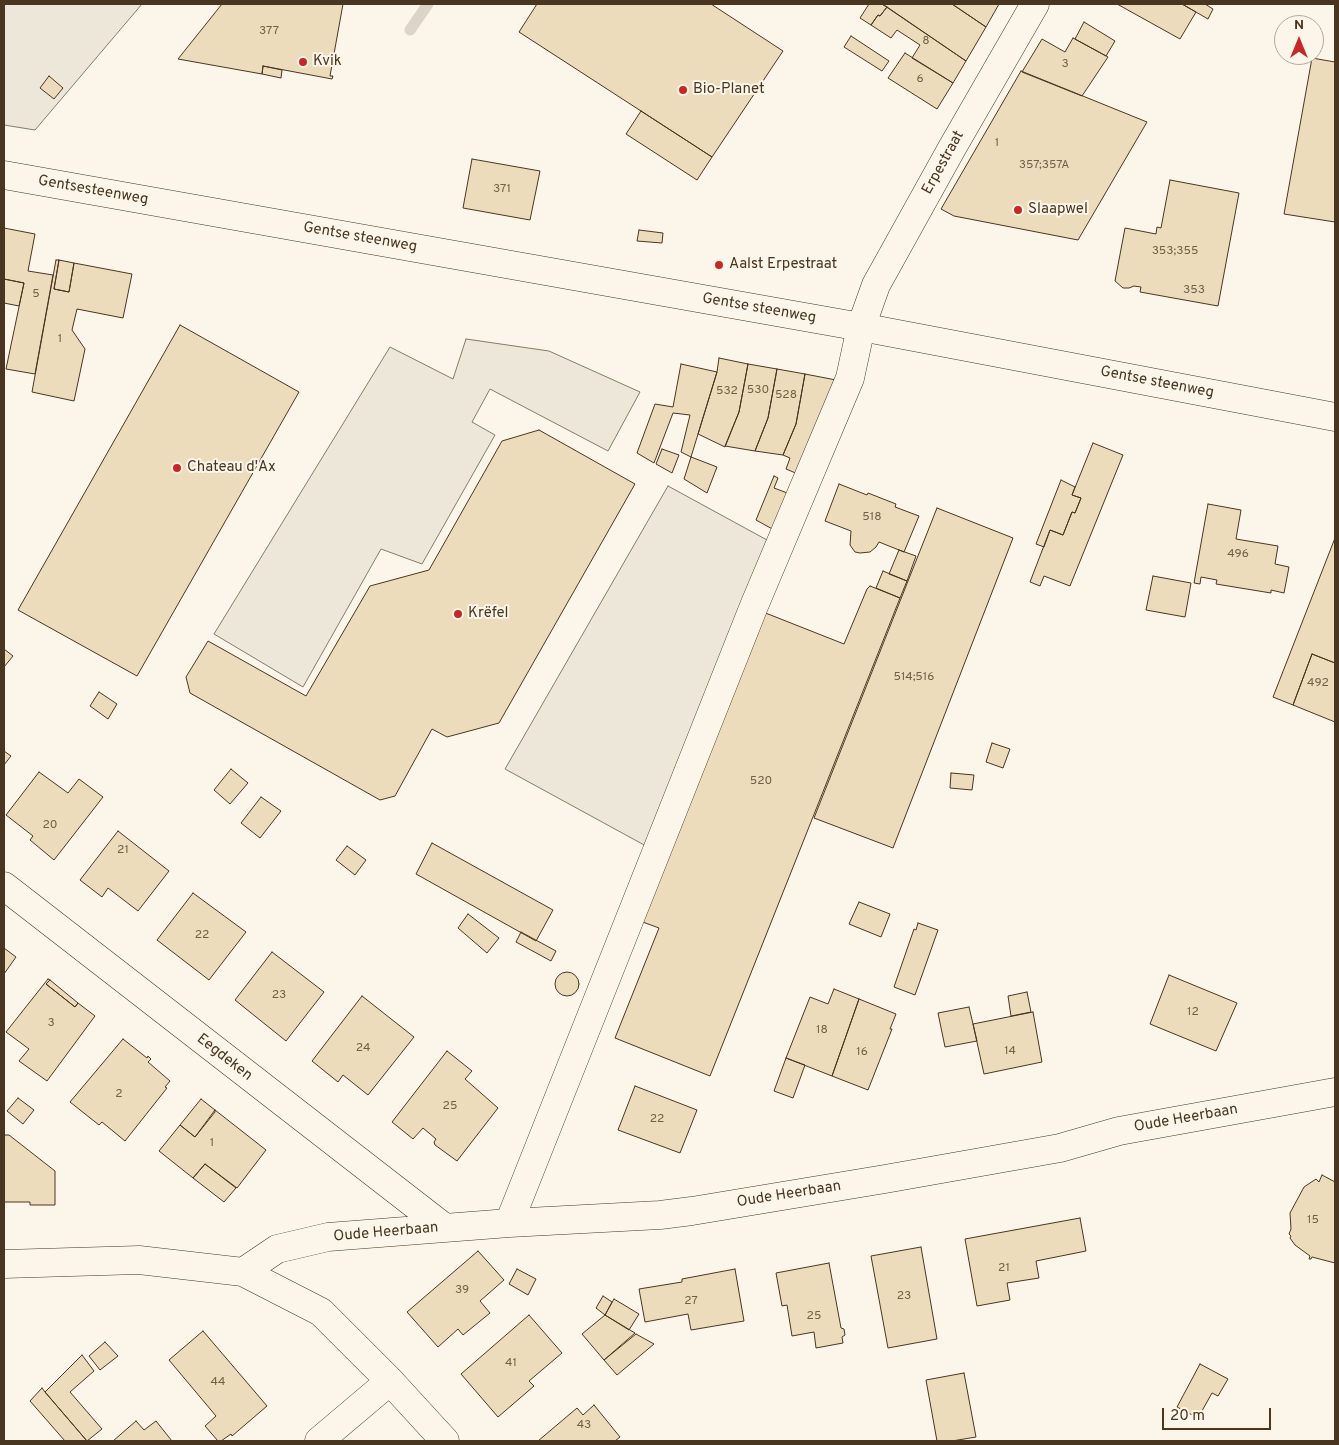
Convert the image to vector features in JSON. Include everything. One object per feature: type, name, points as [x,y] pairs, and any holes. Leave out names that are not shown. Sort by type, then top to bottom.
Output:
[{"type":"street","name":"Erpestraat","points":[[509,1223],[750,615],[850,378],[861,327],[876,285],[1035,4]]},
{"type":"street","name":"Gentsesteenweg","points":[[4,175],[182,207]]},
{"type":"street","name":"Gentse steenweg","points":[[182,207],[861,327],[1335,417]]},
{"type":"street","name":"Eegdeken","points":[[4,886],[445,1228]]},
{"type":"street","name":"Oude Heerbaan","points":[[243,1272],[277,1249],[319,1239],[509,1223],[660,1215],[692,1211],[1060,1148],[1119,1131],[1335,1092]]},
{"type":"street","points":[[4,1264],[139,1260],[243,1272],[321,1312],[445,1441]]},
{"type":"street","points":[[319,1441],[390,1382]]},
{"type":"shaded area","points":[[4,4],[142,4],[35,130],[4,125]]},
{"type":"shaded area","points":[[466,339],[549,351],[640,392],[608,451],[490,389],[472,422],[495,435],[422,564],[381,549],[303,687],[214,634],[390,347],[453,379]]},
{"type":"shaded area","points":[[668,486],[767,540],[646,846],[505,769]]},
{"type":"building","points":[[222,4],[343,4],[330,76],[333,76],[332,79],[263,66],[262,74],[178,59]]},
{"type":"building","name":"Bio-Planet","points":[[537,4],[711,4],[783,51],[712,157],[519,32]]},
{"type":"building","points":[[869,4],[882,4],[887,7],[871,25],[860,18]]},
{"type":"building","points":[[882,4],[952,4],[986,27],[966,61]]},
{"type":"building","points":[[952,4],[999,4],[986,27]]},
{"type":"building","points":[[1117,4],[1182,4],[1196,12],[1180,39]]},
{"type":"building","points":[[1182,4],[1205,4],[1213,9],[1208,19]]},
{"type":"building","points":[[887,7],[966,61],[953,83],[912,58],[920,45],[897,30],[891,38],[871,25]]},
{"type":"building","points":[[1084,22],[1115,41],[1106,56],[1075,39]]},
{"type":"building","points":[[851,36],[889,61],[882,71],[844,47]]},
{"type":"building","points":[[1073,38],[1108,57],[1082,96],[1022,72],[1042,39],[1065,52]]},
{"type":"building","points":[[905,53],[953,83],[937,109],[888,78]]},
{"type":"building","points":[[1324,60],[1335,62],[1335,222],[1284,214],[1311,65],[1324,65]]},
{"type":"building","points":[[263,66],[282,70],[281,78],[262,74]]},
{"type":"building","points":[[1021,71],[1147,122],[1078,240],[954,216],[941,209]]},
{"type":"building","points":[[49,76],[63,88],[54,99],[40,88]]},
{"type":"building","points":[[641,111],[712,157],[697,180],[626,134]]},
{"type":"building","points":[[472,159],[540,171],[530,220],[463,208]]},
{"type":"building","points":[[1170,180],[1239,193],[1218,306],[1140,292],[1141,287],[1123,288],[1115,281],[1125,228],[1156,234],[1157,227],[1161,228]]},
{"type":"building","points":[[4,228],[35,234],[28,271],[53,275],[35,374],[6,369],[24,283],[4,279]]},
{"type":"building","points":[[639,230],[663,233],[662,243],[637,241]]},
{"type":"building","points":[[56,260],[59,260],[54,289],[69,292],[74,263],[132,274],[123,318],[77,309],[72,330],[85,349],[74,401],[32,392]]},
{"type":"building","points":[[59,260],[74,263],[69,292],[54,289]]},
{"type":"building","points":[[4,279],[24,283],[19,306],[4,303]]},
{"type":"building","name":"Chateau d'Ax","points":[[180,325],[299,392],[137,676],[18,610]]},
{"type":"building","points":[[719,358],[748,364],[739,412],[725,447],[698,434],[717,372]]},
{"type":"building","points":[[681,364],[717,372],[691,457],[681,452],[690,415],[673,413],[654,463],[637,453],[655,404],[673,407]]},
{"type":"building","points":[[748,364],[777,369],[768,418],[755,451],[725,446],[739,412]]},
{"type":"building","points":[[777,369],[805,374],[796,424],[783,455],[755,451],[768,418]]},
{"type":"building","points":[[805,374],[836,380],[798,474],[786,469],[790,458],[783,455],[796,424]]},
{"type":"building","name":"Krëfel","points":[[539,430],[635,484],[499,723],[447,737],[432,729],[395,796],[380,800],[190,693],[186,677],[208,641],[306,696],[370,586],[429,570],[502,441]]},
{"type":"building","points":[[1093,443],[1123,455],[1070,586],[1044,576],[1040,586],[1030,582],[1050,530],[1063,535],[1072,512],[1075,513],[1081,498],[1072,495]]},
{"type":"building","points":[[662,449],[679,455],[672,473],[656,464]]},
{"type":"building","points":[[691,457],[717,467],[707,493],[684,479]]},
{"type":"building","points":[[774,476],[778,478],[774,488],[790,494],[776,531],[756,520]]},
{"type":"building","points":[[1061,480],[1075,487],[1072,495],[1081,498],[1075,513],[1072,512],[1063,535],[1050,530],[1044,547],[1036,544]]},
{"type":"building","points":[[839,484],[896,504],[895,507],[919,516],[904,552],[879,542],[870,552],[855,552],[850,545],[851,531],[825,521]]},
{"type":"building","points":[[1208,504],[1241,510],[1236,539],[1278,546],[1275,564],[1289,567],[1284,593],[1271,590],[1271,593],[1216,584],[1217,580],[1201,577],[1200,584],[1194,583]]},
{"type":"building","points":[[937,508],[1013,538],[893,848],[814,818]]},
{"type":"building","points":[[1335,538],[1335,663],[1312,654],[1293,705],[1273,697]]},
{"type":"building","points":[[899,550],[916,556],[907,581],[889,574]]},
{"type":"building","points":[[883,571],[907,581],[900,598],[876,588]]},
{"type":"building","points":[[1153,576],[1191,583],[1185,617],[1146,610]]},
{"type":"building","points":[[870,586],[900,598],[710,1076],[615,1038],[659,928],[640,921],[763,612],[844,644],[867,589]]},
{"type":"building","points":[[4,649],[13,656],[4,667]]},
{"type":"building","points":[[1312,654],[1335,663],[1335,722],[1293,705]]},
{"type":"building","points":[[99,692],[117,704],[108,719],[90,706]]},
{"type":"building","points":[[992,743],[1010,749],[1003,768],[986,762]]},
{"type":"building","points":[[4,751],[11,756],[4,765]]},
{"type":"building","points":[[231,769],[248,783],[230,804],[214,790]]},
{"type":"building","points":[[39,772],[68,793],[79,779],[103,797],[54,860],[30,840],[33,836],[6,815]]},
{"type":"building","points":[[951,773],[974,775],[972,790],[950,788]]},
{"type":"building","points":[[261,797],[281,811],[260,838],[241,823]]},
{"type":"building","points":[[118,831],[169,871],[138,911],[108,888],[102,897],[80,880]]},
{"type":"building","points":[[432,843],[553,910],[536,941],[416,874]]},
{"type":"building","points":[[347,846],[366,860],[355,875],[336,860]]},
{"type":"building","points":[[193,893],[246,932],[209,980],[157,940]]},
{"type":"building","points":[[859,902],[890,914],[881,937],[849,924]]},
{"type":"building","points":[[468,914],[499,938],[487,953],[458,928]]},
{"type":"building","points":[[918,923],[938,930],[915,995],[894,987],[914,929],[916,930]]},
{"type":"building","points":[[521,932],[556,951],[551,961],[516,942]]},
{"type":"building","points":[[4,948],[16,957],[4,974]]},
{"type":"building","points":[[272,952],[324,992],[286,1041],[235,1000]]},
{"type":"building","points":[[567,972],[572,973],[578,979],[578,989],[572,995],[567,996],[562,995],[556,989],[555,984],[556,979],[562,973]]},
{"type":"building","points":[[1169,975],[1237,1003],[1216,1051],[1150,1024]]},
{"type":"building","points":[[48,979],[50,980],[46,984],[75,1007],[78,1003],[95,1016],[47,1081],[19,1061],[29,1049],[6,1032]]},
{"type":"building","points":[[50,980],[78,1003],[75,1007],[46,984]]},
{"type":"building","points":[[834,989],[859,999],[832,1076],[786,1058],[810,997],[828,1004]]},
{"type":"building","points":[[1027,992],[1031,1012],[1011,1016],[1008,996]]},
{"type":"building","points":[[362,996],[414,1037],[368,1095],[343,1075],[338,1082],[312,1061]]},
{"type":"building","points":[[859,999],[896,1014],[868,1090],[832,1076]]},
{"type":"building","points":[[969,1007],[977,1041],[945,1047],[938,1013]]},
{"type":"building","points":[[1033,1012],[1042,1062],[984,1074],[973,1024]]},
{"type":"building","points":[[123,1039],[147,1058],[148,1056],[151,1059],[148,1062],[170,1081],[165,1087],[167,1088],[125,1141],[102,1122],[99,1125],[70,1102]]},
{"type":"building","points":[[447,1051],[472,1071],[465,1079],[498,1108],[457,1161],[435,1145],[436,1139],[423,1128],[413,1139],[392,1122]]},
{"type":"building","points":[[786,1058],[805,1065],[793,1098],[774,1091]]},
{"type":"building","points":[[635,1086],[697,1110],[680,1153],[618,1130]]},
{"type":"building","points":[[18,1098],[34,1110],[23,1124],[7,1111]]},
{"type":"building","points":[[201,1099],[215,1112],[195,1137],[180,1125]]},
{"type":"building","points":[[215,1110],[266,1150],[237,1188],[205,1164],[193,1178],[159,1151],[180,1125],[195,1137]]},
{"type":"building","points":[[4,1135],[9,1135],[55,1171],[55,1205],[30,1205],[30,1202],[4,1202]]},
{"type":"building","points":[[205,1164],[236,1188],[224,1202],[193,1178]]},
{"type":"building","points":[[1322,1175],[1335,1182],[1335,1263],[1312,1257],[1309,1259],[1310,1256],[1295,1245],[1289,1234],[1291,1229],[1290,1213],[1304,1187],[1316,1179],[1319,1182]]},
{"type":"building","points":[[1080,1218],[1086,1251],[1036,1261],[1039,1278],[1007,1283],[1010,1300],[977,1306],[965,1239]]},
{"type":"building","points":[[921,1247],[937,1339],[888,1348],[871,1256]]},
{"type":"building","points":[[478,1251],[504,1280],[480,1301],[490,1313],[463,1335],[458,1329],[438,1347],[407,1312]]},
{"type":"building","points":[[829,1263],[841,1328],[844,1329],[845,1335],[842,1337],[843,1343],[816,1348],[814,1332],[792,1336],[787,1305],[782,1306],[776,1273]]},
{"type":"building","points":[[517,1269],[536,1279],[528,1295],[509,1284]]},
{"type":"building","points":[[735,1269],[744,1321],[691,1330],[688,1314],[645,1322],[639,1289],[682,1282],[682,1279]]},
{"type":"building","points":[[603,1296],[612,1302],[605,1315],[596,1308]]},
{"type":"building","points":[[614,1299],[639,1314],[629,1330],[605,1315]]},
{"type":"building","points":[[529,1315],[562,1353],[529,1381],[534,1386],[498,1417],[461,1374]]},
{"type":"building","points":[[605,1315],[635,1333],[604,1360],[582,1334]]},
{"type":"building","points":[[203,1331],[267,1406],[232,1436],[231,1434],[221,1441],[218,1441],[205,1426],[216,1416],[169,1360]]},
{"type":"building","points":[[636,1334],[654,1344],[617,1375],[604,1360]]},
{"type":"building","points":[[105,1342],[118,1356],[100,1370],[89,1356]]},
{"type":"building","points":[[82,1355],[94,1371],[70,1392],[102,1429],[87,1441],[45,1392]]},
{"type":"building","points":[[1200,1364],[1228,1379],[1218,1396],[1212,1393],[1198,1418],[1177,1407]]},
{"type":"building","points":[[964,1373],[976,1437],[952,1441],[937,1441],[926,1380]]},
{"type":"building","points":[[42,1388],[87,1441],[65,1441],[30,1401]]},
{"type":"building","points":[[594,1405],[620,1437],[615,1441],[538,1441],[577,1408],[583,1415]]},
{"type":"building","points":[[136,1421],[144,1430],[156,1421],[172,1441],[113,1441]]},
{"type":"waterway","points":[[410,30],[428,4]]},
{"type":"place","name":"Kvik","points":[[303,62]]},
{"type":"place","name":"Bio-Planet","points":[[683,90]]},
{"type":"place","name":"Slaapwel","points":[[1018,210]]},
{"type":"place","name":"Aalst Erpestraat","points":[[719,265]]},
{"type":"place","name":"Chateau d'Ax","points":[[177,468]]},
{"type":"place","name":"Krëfel","points":[[458,614]]}]
